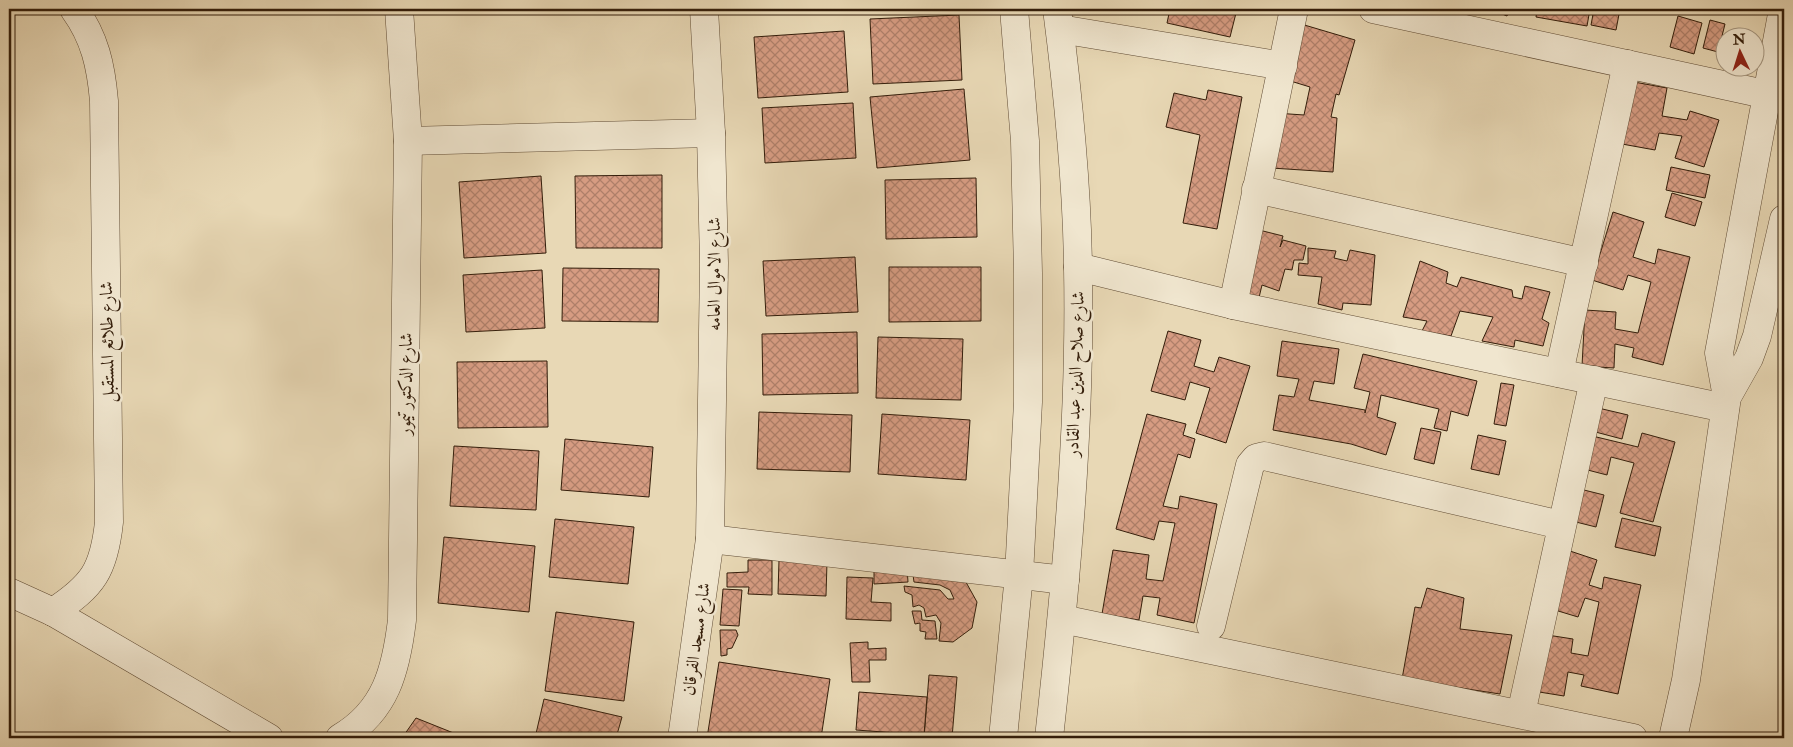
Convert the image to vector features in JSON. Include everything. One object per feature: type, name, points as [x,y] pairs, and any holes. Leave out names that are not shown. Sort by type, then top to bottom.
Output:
[{"type":"street","name":"شارع طلائع المستقبل","points":[[53,612],[76,597],[95,576],[106,550],[109,522],[104,101],[96,48],[87,26],[74,9]]},
{"type":"street","name":"شارع الدكتور تيمور","points":[[340,738],[359,728],[375,710],[394,667],[402,620],[408,141],[399,9]]},
{"type":"street","name":"شارع الاموال العامه","points":[[704,9],[711,133],[714,262],[710,539]]},
{"type":"street","points":[[1003,738],[1019,575],[1028,402],[1028,273],[1024,141],[1014,9]]},
{"type":"street","points":[[1233,305],[1294,9]]},
{"type":"street","points":[[1373,9],[1769,94]]},
{"type":"street","points":[[1673,738],[1686,680],[1726,402],[1719,353],[1769,94],[1783,9]]},
{"type":"street","points":[[1059,19],[1283,66]]},
{"type":"street","name":"شارع صلاح الدين عبد القادر","points":[[1049,738],[1065,580],[1076,399],[1078,268],[1070,140],[1059,19]]},
{"type":"street","points":[[1559,373],[1627,64]]},
{"type":"street","points":[[408,141],[711,133]]},
{"type":"street","points":[[1256,189],[1584,263]]},
{"type":"street","points":[[1726,402],[1752,351],[1784,219]]},
{"type":"street","points":[[1078,268],[1233,305],[1559,373],[1726,402]]},
{"type":"street","points":[[1521,714],[1594,380]]},
{"type":"street","points":[[1211,626],[1250,465],[1256,458],[1264,456],[1561,525]]},
{"type":"street","points":[[710,539],[1065,580]]},
{"type":"street","name":"شارع مسجد الفرقان","points":[[682,738],[710,539]]},
{"type":"street","points":[[9,592],[53,612],[269,738]]},
{"type":"street","points":[[1062,619],[1633,738]]},
{"type":"building","points":[[1170,9],[1237,9],[1230,37],[1167,23]]},
{"type":"building","points":[[1490,9],[1510,9],[1507,16]]},
{"type":"building","points":[[1537,9],[1590,9],[1587,26],[1536,17]]},
{"type":"building","points":[[1594,9],[1620,9],[1616,30],[1591,25]]},
{"type":"building","points":[[1698,9],[1712,9],[1710,14],[1697,12]]},
{"type":"building","points":[[959,15],[962,80],[873,84],[870,19]]},
{"type":"building","points":[[1678,16],[1702,23],[1694,54],[1670,47]]},
{"type":"building","points":[[1710,20],[1725,24],[1724,28],[1716,28],[1716,51],[1703,48]]},
{"type":"building","points":[[1301,24],[1355,40],[1339,95],[1336,94],[1331,117],[1337,118],[1333,172],[1271,168],[1275,113],[1304,115],[1310,87],[1284,79]]},
{"type":"building","points":[[844,31],[848,92],[758,98],[754,37]]},
{"type":"building","points":[[1634,82],[1667,88],[1662,116],[1687,120],[1690,111],[1719,120],[1704,167],[1675,158],[1682,136],[1659,133],[1655,150],[1622,144]]},
{"type":"building","points":[[964,89],[970,160],[877,168],[870,97]]},
{"type":"building","points":[[1208,90],[1242,97],[1217,229],[1183,223],[1200,135],[1166,127],[1174,93],[1206,100]]},
{"type":"building","points":[[853,103],[856,158],[765,163],[762,108]]},
{"type":"building","points":[[1671,167],[1710,175],[1705,198],[1666,190]]},
{"type":"building","points":[[662,175],[662,248],[576,248],[575,176]]},
{"type":"building","points":[[541,176],[546,253],[464,258],[459,182]]},
{"type":"building","points":[[976,178],[977,237],[886,239],[885,180]]},
{"type":"building","points":[[1672,193],[1702,202],[1695,226],[1665,217]]},
{"type":"building","points":[[1613,212],[1644,222],[1633,257],[1655,264],[1658,249],[1690,257],[1663,365],[1632,357],[1634,348],[1615,344],[1614,368],[1582,366],[1585,310],[1616,312],[1615,329],[1638,333],[1651,282],[1628,275],[1623,290],[1592,280]]},
{"type":"building","points":[[1255,229],[1283,236],[1280,247],[1283,240],[1306,246],[1303,260],[1294,260],[1292,270],[1285,269],[1279,291],[1262,285],[1257,306],[1237,300]]},
{"type":"building","points":[[1308,248],[1336,251],[1334,258],[1347,261],[1350,250],[1375,255],[1371,305],[1343,303],[1342,310],[1318,304],[1322,277],[1298,275],[1299,263],[1308,264]]},
{"type":"building","points":[[855,257],[858,312],[766,316],[763,261]]},
{"type":"building","points":[[1420,261],[1448,272],[1446,283],[1457,287],[1461,277],[1512,290],[1513,297],[1522,299],[1525,286],[1550,292],[1542,319],[1549,323],[1543,346],[1515,340],[1514,347],[1482,341],[1493,317],[1460,311],[1451,336],[1422,331],[1427,321],[1403,317]]},
{"type":"building","points":[[889,267],[981,267],[981,321],[889,322]]},
{"type":"building","points":[[563,268],[659,269],[658,322],[562,321]]},
{"type":"building","points":[[542,270],[545,328],[466,332],[463,275]]},
{"type":"building","points":[[1168,331],[1201,340],[1194,366],[1214,372],[1219,357],[1250,366],[1226,443],[1196,433],[1210,388],[1190,382],[1185,400],[1151,391]]},
{"type":"building","points":[[857,332],[858,393],[763,395],[762,334]]},
{"type":"building","points":[[878,337],[963,339],[961,400],[876,398]]},
{"type":"building","points":[[1282,341],[1339,349],[1334,384],[1314,381],[1309,400],[1365,410],[1365,413],[1370,392],[1354,388],[1363,354],[1477,381],[1468,416],[1451,411],[1447,431],[1434,428],[1439,409],[1381,395],[1377,417],[1396,423],[1386,455],[1351,444],[1273,430],[1279,395],[1294,397],[1299,379],[1277,376]]},
{"type":"building","points":[[547,361],[548,427],[458,428],[457,362]]},
{"type":"building","points":[[1501,383],[1514,385],[1506,426],[1494,424]]},
{"type":"building","points":[[1594,407],[1628,415],[1622,439],[1588,430]]},
{"type":"building","points":[[759,412],[852,415],[850,472],[757,469]]},
{"type":"building","points":[[882,414],[970,420],[966,480],[878,474]]},
{"type":"building","points":[[1147,414],[1186,424],[1183,435],[1195,439],[1190,458],[1178,454],[1163,506],[1178,509],[1180,496],[1217,504],[1194,623],[1157,615],[1160,598],[1143,596],[1139,620],[1102,614],[1113,550],[1149,555],[1146,579],[1163,581],[1175,523],[1159,521],[1154,540],[1116,529]]},
{"type":"building","points":[[1421,428],[1441,432],[1434,464],[1414,459]]},
{"type":"building","points":[[1642,433],[1675,442],[1653,522],[1620,513],[1634,463],[1611,457],[1607,475],[1576,467],[1584,434],[1638,447]]},
{"type":"building","points":[[1478,435],[1506,441],[1499,475],[1471,469]]},
{"type":"building","points":[[565,439],[653,447],[649,497],[561,490]]},
{"type":"building","points":[[454,446],[539,451],[536,510],[450,506]]},
{"type":"building","points":[[1572,487],[1604,495],[1596,527],[1564,519]]},
{"type":"building","points":[[1622,518],[1661,527],[1655,556],[1615,547]]},
{"type":"building","points":[[555,519],[634,527],[628,584],[549,577]]},
{"type":"building","points":[[444,537],[535,546],[529,612],[438,603]]},
{"type":"building","points":[[1564,549],[1597,560],[1589,585],[1602,589],[1604,577],[1641,585],[1618,694],[1581,686],[1584,675],[1568,672],[1564,696],[1533,691],[1541,634],[1573,639],[1571,653],[1588,656],[1599,602],[1585,598],[1578,617],[1545,607]]},
{"type":"building","points":[[748,560],[772,560],[772,595],[748,594],[749,587],[727,587],[727,573],[748,572]]},
{"type":"building","points":[[779,560],[827,562],[826,596],[778,594]]},
{"type":"building","points":[[907,568],[908,582],[874,584],[874,570]]},
{"type":"building","points":[[912,568],[962,575],[977,602],[972,628],[953,642],[939,641],[941,623],[936,615],[926,617],[924,608],[919,605],[913,607],[912,595],[905,592],[904,586],[940,590],[948,599],[954,599],[950,590],[940,585],[914,582]]},
{"type":"building","points":[[847,577],[873,578],[871,602],[891,603],[891,621],[846,619]]},
{"type":"building","points":[[1427,588],[1464,598],[1460,629],[1512,635],[1500,694],[1402,679],[1415,607],[1421,608]]},
{"type":"building","points":[[723,589],[742,590],[739,626],[720,625]]},
{"type":"building","points":[[912,611],[921,611],[922,620],[935,621],[937,639],[925,639],[926,632],[920,631],[920,623],[915,624]]},
{"type":"building","points":[[556,612],[634,622],[624,701],[545,691]]},
{"type":"building","points":[[720,630],[736,630],[738,635],[732,648],[727,649],[727,655],[721,656]]},
{"type":"building","points":[[868,642],[868,649],[886,648],[886,660],[869,660],[870,682],[852,682],[850,643]]},
{"type":"building","points":[[719,662],[830,679],[821,738],[707,738]]},
{"type":"building","points":[[929,675],[957,677],[952,738],[924,738]]},
{"type":"building","points":[[859,692],[927,697],[924,735],[856,730]]},
{"type":"building","points":[[544,699],[622,717],[616,738],[535,738]]},
{"type":"building","points":[[416,718],[466,738],[402,738]]},
{"type":"building","points":[[878,735],[904,738],[877,738]]}]
